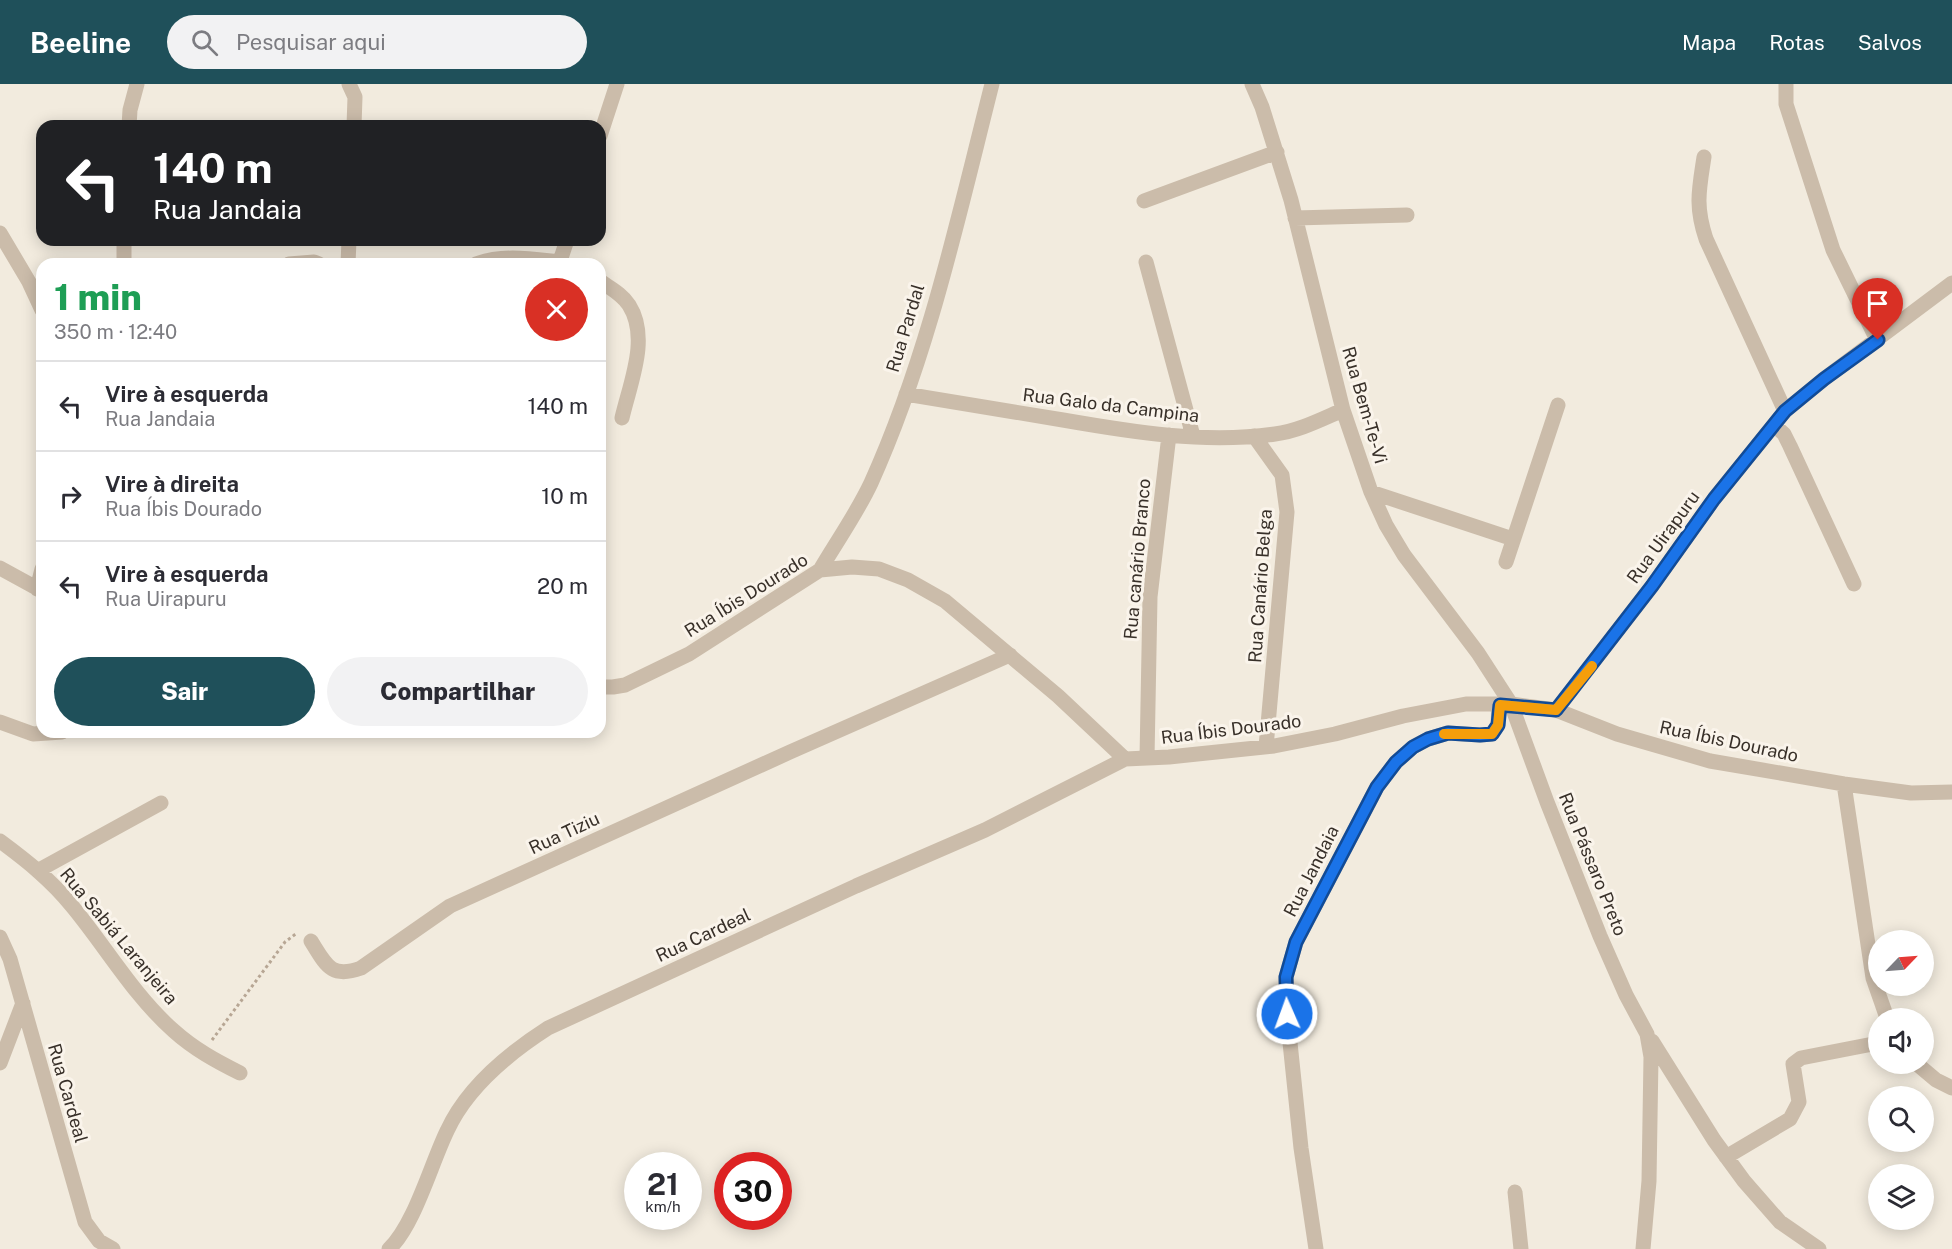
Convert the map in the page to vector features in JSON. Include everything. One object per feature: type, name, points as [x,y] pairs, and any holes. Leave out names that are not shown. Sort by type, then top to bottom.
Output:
[{"type":"street","points":[[129,120],[137,84]]},
{"type":"street","points":[[349,84],[355,97],[354,120]]},
{"type":"street","points":[[605,120],[617,84]]},
{"type":"street","name":"Rua Pardal","points":[[820,570],[869,486],[906,394],[930,317],[992,84]]},
{"type":"street","name":"Rua Bem-Te-Vi","points":[[1252,84],[1263,107],[1277,152],[1343,410],[1371,492],[1386,525],[1404,555],[1478,653],[1505,704]]},
{"type":"street","points":[[1786,84],[1786,104],[1833,250],[1878,340]]},
{"type":"street","points":[[1144,201],[1277,152]]},
{"type":"street","points":[[1704,157],[1698,198],[1699,218],[1706,239],[1785,411]]},
{"type":"street","points":[[1295,218],[1407,215]]},
{"type":"street","points":[[0,233],[36,297]]},
{"type":"street","points":[[1146,262],[1193,436]]},
{"type":"street","name":"Rua Uirapuru","points":[[1556,710],[1652,586],[1714,499],[1785,411],[1952,283]]},
{"type":"street","points":[[606,285],[629,305],[639,335],[637,354],[622,418]]},
{"type":"street","name":"Rua Galo da Campina","points":[[906,394],[1098,426],[1193,436],[1278,434],[1308,425],[1343,410]]},
{"type":"street","points":[[1506,562],[1558,405]]},
{"type":"street","points":[[1774,425],[1784,434],[1854,584]]},
{"type":"street","name":"Rua canário Branco","points":[[1147,758],[1150,597],[1169,435]]},
{"type":"street","name":"Rua Canário Belga","points":[[1254,436],[1282,475],[1287,512],[1266,747]]},
{"type":"street","points":[[1371,492],[1513,539]]},
{"type":"street","name":"Rua Íbis Dourado","points":[[606,687],[626,685],[689,654],[820,570],[852,567],[879,569],[908,580],[945,601],[1058,696],[1125,759],[1169,758],[1266,747],[1466,704],[1505,704],[1556,710],[1617,734],[1710,761],[1911,793],[1952,792]]},
{"type":"street","points":[[0,568],[36,588]]},
{"type":"street","name":"Rua Tiziu","points":[[311,941],[326,965],[338,973],[361,968],[450,906],[780,756],[1010,655]]},
{"type":"street","name":"Rua Pássaro Preto","points":[[1505,704],[1600,936],[1626,995],[1647,1034],[1726,1157],[1744,1181],[1780,1222],[1820,1249]]},
{"type":"street","name":"Rua Jandaia","points":[[1316,1249],[1301,1148],[1287,1014],[1286,977],[1296,942],[1377,787],[1396,762],[1413,747],[1428,739],[1448,733],[1492,734],[1498,725],[1505,704]]},
{"type":"street","points":[[0,722],[36,734]]},
{"type":"street","name":"Rua Cardeal","points":[[388,1249],[404,1231],[448,1128],[470,1095],[516,1049],[548,1028],[845,891],[985,830],[1125,759]]},
{"type":"street","points":[[1844,784],[1873,978],[1884,1008]]},
{"type":"street","points":[[39,870],[161,803]]},
{"type":"street","name":"Rua Sabiá Laranjeira","points":[[0,842],[39,870],[72,906],[147,1003],[174,1030],[202,1053],[240,1073]]},
{"type":"street","name":"Rua Cardeal","points":[[0,937],[10,959],[85,1222],[99,1241],[113,1249]]},
{"type":"street","points":[[0,1063],[22,1003]]},
{"type":"street","name":"Rua Pássaro Preto","points":[[1643,1249],[1649,1181],[1651,1057],[1647,1034]]},
{"type":"street","points":[[1726,1157],[1790,1119],[1799,1102],[1793,1064],[1801,1058],[1868,1045]]},
{"type":"street","points":[[1929,1074],[1952,1088]]},
{"type":"street","points":[[1515,1192],[1521,1249]]},
{"type":"path","points":[[202,1053],[285,942],[297,933],[311,941]]},
{"type":"slow traffic","points":[[1444,734],[1492,734],[1498,725],[1500,705],[1511,704],[1556,710],[1592,666]]},
{"type":"route","points":[[1287,1014],[1286,977],[1296,942],[1377,787],[1396,762],[1413,747],[1428,739],[1448,733],[1492,734],[1498,725],[1500,705],[1511,704],[1556,710],[1652,586],[1714,499],[1785,411],[1878,340]]}]
